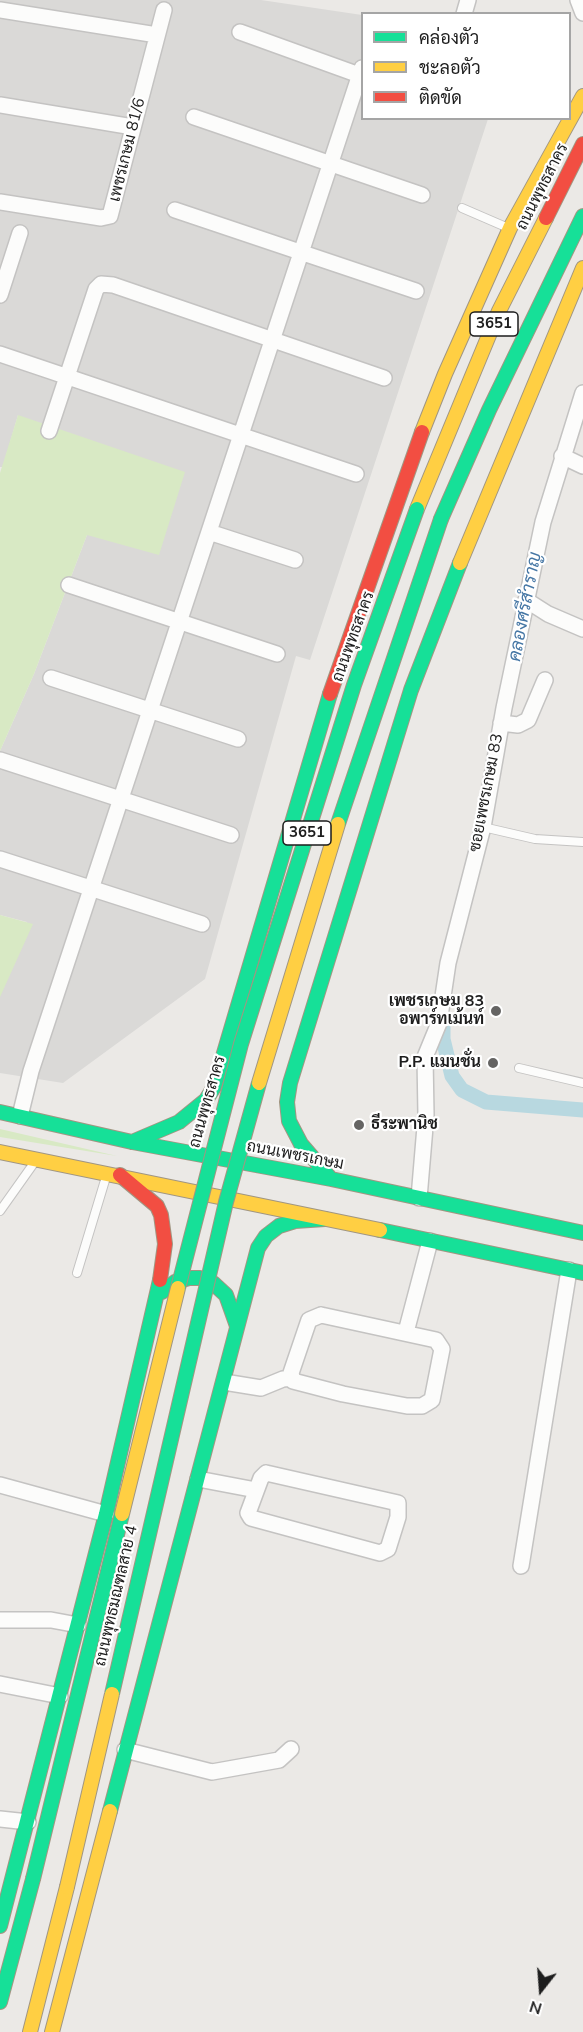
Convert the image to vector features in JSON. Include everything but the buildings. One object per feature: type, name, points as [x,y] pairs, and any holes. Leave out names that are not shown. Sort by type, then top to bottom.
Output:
[{"type":"main road","points":[[571,118],[583,96]]},
{"type":"main road","points":[[132,1142],[179,1122],[206,1100],[214,1087],[318,729],[393,509],[445,374],[510,228],[570,120]]},
{"type":"main road","name":"ถนนพุทธสาคร","points":[[209,1161],[245,1034],[340,728],[417,509],[499,311],[583,144]]},
{"type":"main road","name":"ถนนพุทธมณฑลสาย 4","points":[[30,2032],[67,1887],[236,1167],[281,1006],[338,825],[441,519],[489,410],[583,216]]},
{"type":"main road","points":[[332,1179],[300,1144],[289,1121],[287,1102],[290,1083],[411,690],[478,515],[583,268]]},
{"type":"main road","points":[[250,962],[252,1000],[259,1009],[273,1016],[285,1018],[294,1015],[309,1002],[318,986]]},
{"type":"main road","name":"ถนนเพชรเกษม","points":[[0,1112],[132,1142],[332,1179],[583,1233]]},
{"type":"main road","points":[[0,1152],[576,1272]]},
{"type":"main road","name":"ถนนพุทธมณฑลสาย 4","points":[[0,2002],[33,1879],[209,1161]]},
{"type":"main road","name":"ถนนพุทธมณฑลสาย 4","points":[[0,1926],[106,1514],[163,1268],[165,1227],[157,1206],[113,1174]]},
{"type":"main road","points":[[52,2032],[255,1257],[266,1236],[279,1226],[295,1221],[325,1219]]},
{"type":"main road","points":[[156,1303],[163,1291],[175,1282],[200,1278],[213,1283],[226,1295],[237,1326]]},
{"type":"street","points":[[578,0],[583,13]]},
{"type":"street","points":[[0,10],[157,35]]},
{"type":"street","name":"เพชรเกษม 81/6","points":[[0,202],[101,218],[110,216],[164,10]]},
{"type":"street","points":[[240,32],[361,73]]},
{"type":"street","points":[[20,1116],[32,1071],[179,621],[361,76]]},
{"type":"street","points":[[0,105],[133,127]]},
{"type":"street","points":[[194,117],[422,195]]},
{"type":"street","points":[[176,210],[416,291]]},
{"type":"street","points":[[0,296],[20,233]]},
{"type":"street","points":[[49,431],[96,289],[101,284],[113,285],[384,378]]},
{"type":"street","points":[[0,354],[68,375],[356,474]]},
{"type":"street","name":"ซอยเพชรเกษม 83","points":[[419,1198],[426,1115],[423,1068],[439,1023],[448,963],[483,827],[501,723],[543,522],[583,393]]},
{"type":"street","points":[[562,456],[583,466]]},
{"type":"street","points":[[209,532],[295,560]]},
{"type":"street","points":[[69,585],[277,654]]},
{"type":"street","points":[[526,600],[548,614],[583,629]]},
{"type":"street","points":[[51,678],[238,739]]},
{"type":"street","points":[[501,723],[518,725],[528,720],[546,680]]},
{"type":"street","points":[[0,760],[231,835]]},
{"type":"street","points":[[0,859],[202,924]]},
{"type":"street","points":[[406,1332],[430,1241]]},
{"type":"street","points":[[521,1566],[576,1272]]},
{"type":"street","points":[[224,1382],[261,1388],[283,1379],[292,1378],[300,1384],[343,1394],[406,1406],[426,1405],[432,1400],[441,1343],[406,1332],[314,1316],[306,1328],[292,1378]]},
{"type":"street","points":[[266,1473],[394,1502],[400,1507],[388,1549],[380,1553],[251,1518],[248,1514],[256,1490],[266,1473]]},
{"type":"street","points":[[198,1479],[256,1490]]},
{"type":"street","points":[[0,1485],[106,1514]]},
{"type":"street","points":[[0,1620],[51,1620],[78,1625]]},
{"type":"street","points":[[0,1684],[60,1696]]},
{"type":"street","points":[[125,1750],[212,1772],[279,1760],[291,1749]]},
{"type":"street","points":[[0,1819],[28,1822]]},
{"type":"lane","points":[[462,208],[510,228]]},
{"type":"lane","points":[[483,827],[535,838],[583,842]]},
{"type":"lane","points":[[519,1068],[583,1083]]},
{"type":"lane","points":[[0,1211],[37,1159]]},
{"type":"lane","points":[[76,1273],[113,1174]]},
{"type":"shaded area","points":[[0,0],[261,0],[361,15],[361,120],[488,120],[310,660],[296,656],[205,979],[63,1083],[0,1073],[0,990],[27,922],[0,915],[0,751],[34,674],[87,535],[18,415],[3,467],[0,467]]},
{"type":"green space","points":[[18,415],[185,472],[159,555],[87,535],[34,674],[0,751],[0,473]]},
{"type":"green space","points":[[0,915],[33,924],[0,997]]},
{"type":"green space","points":[[0,1129],[117,1156],[0,1137]]},
{"type":"waterway","points":[[443,1013],[443,1039],[452,1076],[462,1090],[486,1102],[583,1110]]},
{"type":"traffic: fast","points":[[441,519],[489,410],[583,216]]},
{"type":"traffic: fast","points":[[178,1288],[241,1044],[354,685],[417,509]]},
{"type":"traffic: fast","points":[[338,824],[441,519]]},
{"type":"traffic: fast","points":[[331,1179],[301,1144],[289,1121],[287,1102],[290,1083],[411,690],[460,563]]},
{"type":"traffic: fast","points":[[132,1142],[179,1122],[206,1100],[214,1087],[330,694]]},
{"type":"traffic: fast","points":[[112,1694],[226,1202],[259,1083]]},
{"type":"traffic: fast","points":[[0,1112],[132,1142],[331,1179],[583,1233]]},
{"type":"traffic: fast","points":[[110,1811],[258,1248],[266,1236],[279,1226],[295,1221],[325,1219]]},
{"type":"traffic: fast","points":[[380,1230],[583,1273]]},
{"type":"traffic: fast","points":[[162,1292],[175,1282],[189,1278],[200,1278],[213,1283],[226,1295],[237,1326]]},
{"type":"traffic: fast","points":[[0,1926],[106,1514],[160,1280]]},
{"type":"traffic: fast","points":[[33,1879],[122,1514]]},
{"type":"traffic: fast","points":[[0,2002],[33,1879]]},
{"type":"traffic: slow","points":[[571,118],[583,96]]},
{"type":"traffic: slow","points":[[422,432],[445,374],[510,228],[570,120]]},
{"type":"traffic: slow","points":[[417,509],[499,311],[546,218]]},
{"type":"traffic: slow","points":[[460,563],[583,268]]},
{"type":"traffic: slow","points":[[259,1083],[338,824]]},
{"type":"traffic: slow","points":[[0,1152],[380,1230]]},
{"type":"traffic: slow","points":[[122,1514],[178,1288]]},
{"type":"traffic: slow","points":[[67,1887],[112,1694]]},
{"type":"traffic: slow","points":[[52,2032],[110,1811]]},
{"type":"traffic: slow","points":[[30,2032],[67,1887]]},
{"type":"traffic: jam","points":[[546,218],[583,144]]},
{"type":"traffic: jam","points":[[330,694],[422,432]]},
{"type":"traffic: jam","points":[[120,1175],[157,1206],[161,1215],[165,1244],[160,1280]]},
{"type":"place","name":"เพชรเกษม 83 อพาร์ทเม้นท์","points":[[496,1011]]},
{"type":"place","name":"P.P. แมนชั่น","points":[[493,1063]]},
{"type":"place","name":"ธีระพานิช","points":[[359,1125]]},
{"type":"water label","name":"คลองศรีสำราญ","points":[[526,607]]}]
